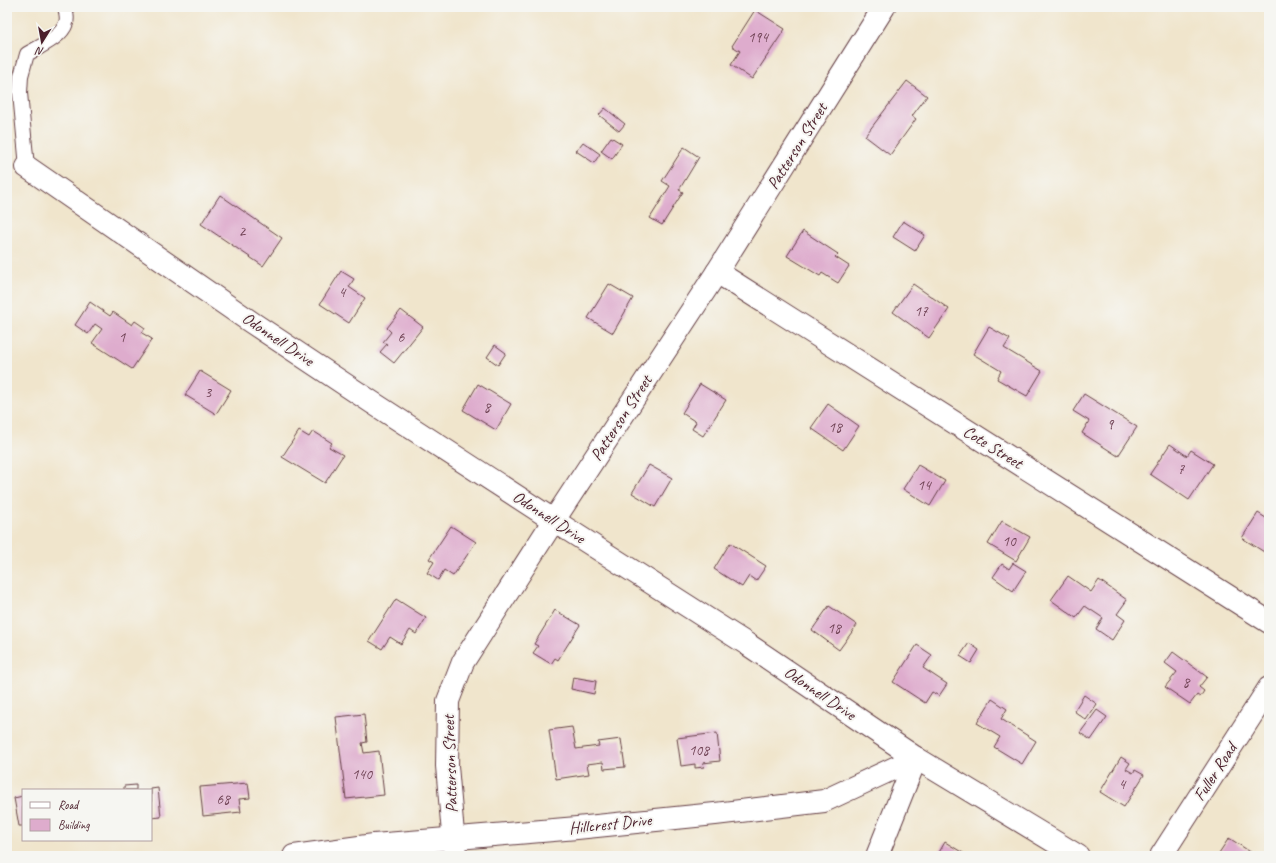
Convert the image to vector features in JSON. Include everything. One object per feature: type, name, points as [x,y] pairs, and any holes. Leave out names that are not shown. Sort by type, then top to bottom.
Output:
[{"type":"street","name":"Patterson Street","points":[[455,847],[447,766],[448,701],[463,662],[554,520],[717,272],[884,7]]},
{"type":"street","name":"Odonnell Drive","points":[[27,167],[251,322],[746,644],[916,758],[1078,856]]},
{"type":"street","name":"Cote Street","points":[[717,272],[1269,622]]},
{"type":"street","name":"Fuller Road","points":[[1161,856],[1269,688]]},
{"type":"street","name":"Hillcrest Drive","points":[[294,856],[374,845],[455,847],[707,814],[824,801],[916,758]]},
{"type":"street","points":[[877,856],[916,758]]},
{"type":"lane","points":[[27,167],[20,93],[21,76],[27,54],[52,40],[62,31],[67,22],[65,7]]},
{"type":"building","points":[[755,10],[785,29],[752,79],[731,65],[740,51],[732,46]]},
{"type":"building","points":[[907,81],[927,96],[912,116],[916,119],[890,155],[865,136]]},
{"type":"building","points":[[605,108],[625,124],[619,131],[599,115]]},
{"type":"building","points":[[611,137],[622,144],[612,159],[601,151]]},
{"type":"building","points":[[583,142],[600,154],[594,163],[576,151]]},
{"type":"building","points":[[684,147],[699,157],[679,190],[683,192],[662,225],[650,218],[670,186],[662,181]]},
{"type":"building","points":[[220,195],[282,238],[263,266],[201,224]]},
{"type":"building","points":[[903,221],[925,235],[915,251],[893,237]]},
{"type":"building","points":[[803,231],[838,254],[835,257],[849,266],[838,283],[822,273],[820,276],[787,256]]},
{"type":"building","points":[[341,271],[354,279],[349,287],[365,298],[349,323],[320,304]]},
{"type":"building","points":[[609,284],[633,298],[613,333],[588,318]]},
{"type":"building","points":[[913,284],[949,309],[929,338],[893,312]]},
{"type":"building","points":[[90,302],[110,316],[113,312],[132,325],[135,321],[145,328],[142,333],[152,339],[132,369],[92,343],[102,329],[95,324],[88,334],[75,325]]},
{"type":"building","points":[[401,310],[423,327],[394,363],[380,352],[387,344],[383,342],[391,332],[387,328]]},
{"type":"building","points":[[989,327],[1010,339],[1004,348],[1042,371],[1027,396],[997,379],[1001,371],[973,354]]},
{"type":"building","points":[[495,345],[506,353],[498,365],[487,357]]},
{"type":"building","points":[[200,371],[231,390],[216,414],[185,395]]},
{"type":"building","points":[[478,384],[511,404],[496,430],[463,410]]},
{"type":"building","points":[[700,384],[726,400],[703,436],[692,429],[696,422],[682,413]]},
{"type":"building","points":[[1084,394],[1137,427],[1118,456],[1082,433],[1089,421],[1073,411]]},
{"type":"building","points":[[828,404],[859,426],[843,450],[811,428]]},
{"type":"building","points":[[299,431],[309,437],[313,431],[332,443],[329,447],[343,455],[325,483],[282,457]]},
{"type":"building","points":[[1170,444],[1187,456],[1191,450],[1213,464],[1189,500],[1150,474]]},
{"type":"building","points":[[649,465],[672,478],[655,507],[632,493]]},
{"type":"building","points":[[918,465],[945,481],[930,506],[903,489]]},
{"type":"building","points":[[1258,513],[1269,520],[1269,555],[1242,538]]},
{"type":"building","points":[[1002,521],[1030,537],[1016,561],[988,544]]},
{"type":"building","points":[[451,526],[476,542],[453,576],[444,570],[438,580],[427,573],[434,562],[429,559]]},
{"type":"building","points":[[730,543],[766,566],[756,581],[749,576],[742,587],[714,569]]},
{"type":"building","points":[[1013,563],[1026,571],[1013,591],[993,577],[1002,564],[1009,569]]},
{"type":"building","points":[[1068,576],[1091,592],[1099,580],[1127,600],[1117,614],[1125,620],[1112,640],[1096,629],[1103,618],[1085,606],[1076,618],[1051,600]]},
{"type":"building","points":[[396,599],[426,618],[416,634],[410,630],[401,644],[390,637],[382,649],[369,641]]},
{"type":"building","points":[[829,606],[857,625],[839,650],[812,630]]},
{"type":"building","points":[[555,610],[580,625],[558,660],[555,658],[551,664],[533,653],[538,646],[534,644]]},
{"type":"building","points":[[969,643],[979,650],[971,663],[960,656]]},
{"type":"building","points":[[917,645],[932,655],[923,668],[947,684],[939,696],[932,692],[925,703],[893,682]]},
{"type":"building","points":[[1173,652],[1207,677],[1199,687],[1204,691],[1200,697],[1197,695],[1190,704],[1165,687],[1177,672],[1165,663]]},
{"type":"building","points":[[573,677],[596,681],[594,694],[571,689]]},
{"type":"building","points":[[1084,695],[1097,704],[1086,720],[1074,711]]},
{"type":"building","points":[[992,699],[1007,709],[1001,719],[1036,741],[1022,764],[994,747],[1000,737],[977,723]]},
{"type":"building","points":[[1097,710],[1107,717],[1091,740],[1080,733]]},
{"type":"building","points":[[364,714],[367,742],[362,743],[364,753],[379,751],[384,795],[346,799],[336,717]]},
{"type":"building","points":[[572,727],[576,749],[599,746],[598,742],[621,739],[625,767],[604,769],[603,762],[587,764],[589,774],[556,779],[549,730]]},
{"type":"building","points":[[717,733],[720,761],[703,763],[704,767],[695,768],[695,764],[681,766],[677,738]]},
{"type":"building","points":[[1121,757],[1130,763],[1126,769],[1133,773],[1135,770],[1144,775],[1124,807],[1100,792]]},
{"type":"building","points":[[248,783],[250,798],[239,799],[241,812],[203,816],[200,787]]},
{"type":"building","points":[[136,785],[136,789],[124,789],[124,786]]},
{"type":"building","points":[[158,788],[161,817],[152,818],[151,789]]},
{"type":"building","points":[[22,796],[22,826],[19,826],[14,798]]},
{"type":"building","points":[[1229,838],[1252,853],[1251,856],[1217,856]]},
{"type":"building","points":[[945,842],[968,856],[937,856]]}]
